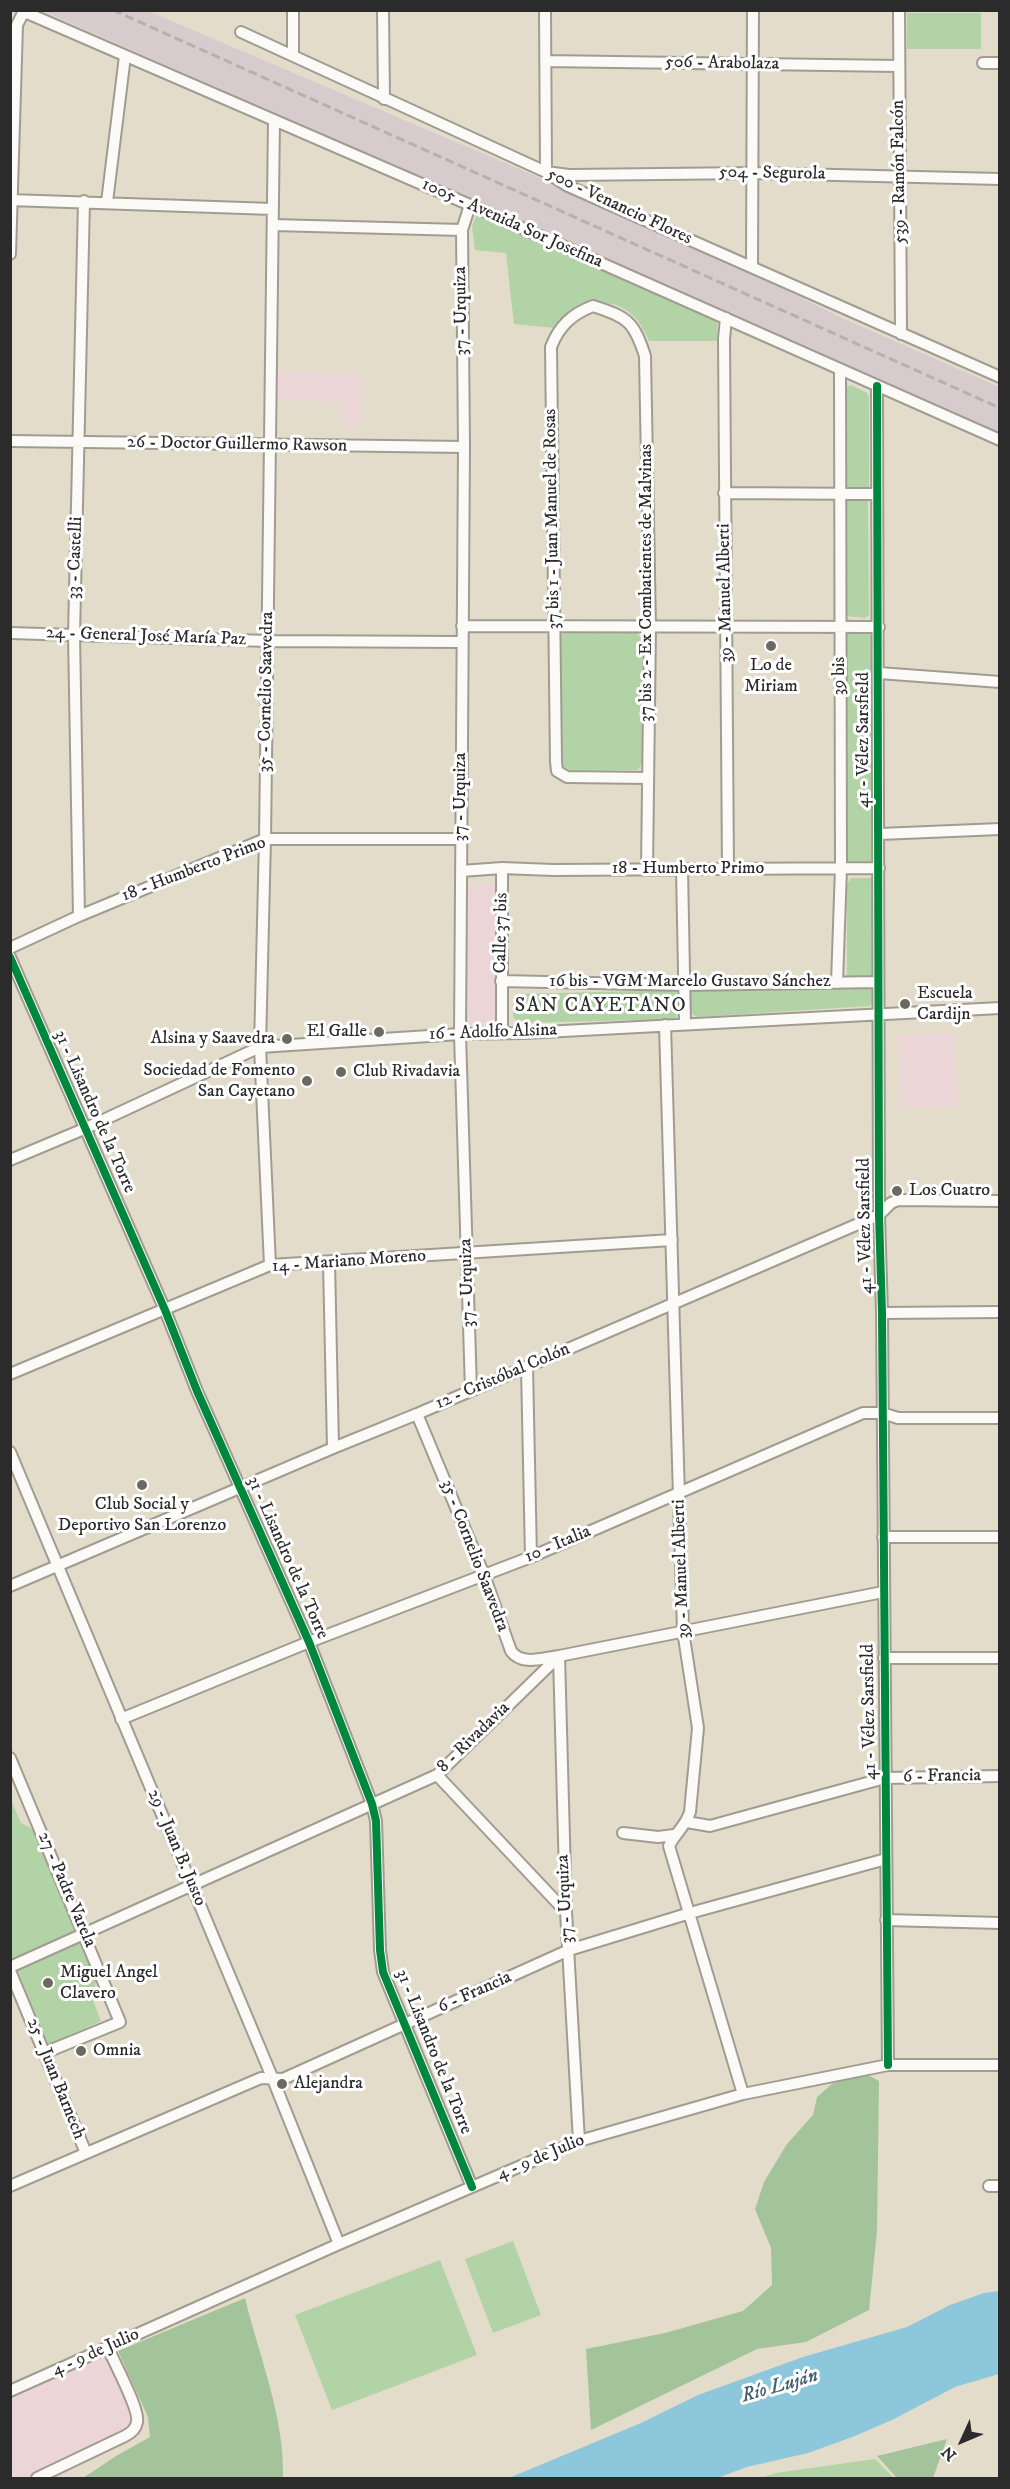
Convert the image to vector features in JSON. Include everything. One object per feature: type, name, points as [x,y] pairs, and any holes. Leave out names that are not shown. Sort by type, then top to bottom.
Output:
[{"type":"street","points":[[293,10],[293,55]]},
{"type":"street","points":[[383,10],[384,99]]},
{"type":"street","points":[[545,10],[546,172]]},
{"type":"street","points":[[752,267],[753,10]]},
{"type":"street","name":"539 - Ramón Falcón","points":[[899,10],[901,334]]},
{"type":"street","name":"1005 - Avenida Sor Josefina","points":[[11,200],[17,25],[22,15],[35,15],[999,440]]},
{"type":"street","name":"500 - Venancio Flores","points":[[242,32],[546,172],[568,186],[999,377]]},
{"type":"street","points":[[107,202],[125,56]]},
{"type":"street","name":"506 - Arabolaza","points":[[545,61],[898,66]]},
{"type":"street","points":[[983,63],[999,63]]},
{"type":"street","name":"35 - Cornelio Saavedra","points":[[270,1264],[260,1047],[268,641],[274,120]]},
{"type":"street","name":"504 - Segurola","points":[[546,172],[569,175],[753,173],[999,179]]},
{"type":"street","points":[[10,254],[11,200],[273,209]]},
{"type":"street","name":"33 - Castelli","points":[[79,916],[74,635],[84,201]]},
{"type":"street","name":"37 - Urquiza","points":[[470,205],[462,230],[464,447],[460,1034],[471,1390]]},
{"type":"street","points":[[273,225],[462,230]]},
{"type":"street","name":"37 bis 1 - Juan Manuel de Rosas","points":[[611,312],[593,306],[582,310],[564,322],[551,347],[557,771],[567,777],[648,778]]},
{"type":"street","name":"37 bis 2 - Ex Combatientes de Malvinas","points":[[611,312],[625,319],[635,329],[645,356],[650,627],[647,868]]},
{"type":"street","name":"39 - Manuel Alberti","points":[[726,318],[724,493],[728,868]]},
{"type":"street","name":"39 bis","points":[[837,983],[841,868],[840,370]]},
{"type":"street","name":"41 - Vélez Sarsfield","points":[[876,386],[880,834],[879,1215],[882,1313],[888,2065]]},
{"type":"street","name":"26 - Doctor Guillermo Rawson","points":[[10,441],[464,447]]},
{"type":"street","points":[[724,493],[876,494]]},
{"type":"street","points":[[462,626],[879,627]]},
{"type":"street","name":"24 - General José María Paz","points":[[10,633],[268,641],[461,642]]},
{"type":"street","points":[[879,673],[999,682]]},
{"type":"street","points":[[880,834],[999,829]]},
{"type":"street","name":"18 - Humberto Primo","points":[[10,948],[79,916],[265,839],[460,839]]},
{"type":"street","name":"18 - Humberto Primo","points":[[461,871],[502,868],[553,870],[879,868]]},
{"type":"street","name":"Calle 37 bis","points":[[502,868],[502,1034]]},
{"type":"street","points":[[682,869],[686,1024]]},
{"type":"street","name":"31 - Lisandro de la Torre","points":[[10,957],[165,1310],[197,1391],[309,1642],[372,1804],[376,1821],[380,1950],[383,1972],[472,2187]]},
{"type":"street","name":"16 bis - VGM Marcelo Gustavo Sánchez","points":[[501,981],[685,985],[878,982]]},
{"type":"street","name":"16 - Adolfo Alsina","points":[[10,1160],[84,1129],[260,1047],[460,1034],[502,1034],[999,1008]]},
{"type":"street","name":"39 - Manuel Alberti","points":[[665,1025],[683,1630],[698,1728],[693,1792],[687,1822]]},
{"type":"street","name":"12 - Cristóbal Colón","points":[[10,1586],[879,1215],[891,1203],[898,1200],[999,1201]]},
{"type":"street","name":"14 - Mariano Moreno","points":[[10,1374],[270,1264],[672,1240]]},
{"type":"street","points":[[329,1262],[333,1448]]},
{"type":"street","points":[[882,1313],[999,1312]]},
{"type":"street","points":[[527,1367],[531,1557]]},
{"type":"street","name":"10 - Italia","points":[[121,1719],[309,1642],[531,1557],[863,1413],[882,1413],[898,1418],[999,1418]]},
{"type":"street","name":"35 - Cornelio Saavedra","points":[[417,1414],[484,1575],[511,1651],[523,1660],[559,1656]]},
{"type":"street","name":"29 - Juan B. Justo","points":[[10,1452],[272,2077],[339,2244]]},
{"type":"street","points":[[883,1537],[999,1537]]},
{"type":"street","points":[[559,1656],[884,1592]]},
{"type":"street","name":"37 - Urquiza","points":[[559,1656],[566,1912],[579,2141]]},
{"type":"street","name":"8 - Rivadavia","points":[[10,1969],[437,1775],[559,1656]]},
{"type":"street","points":[[884,1658],[999,1658]]},
{"type":"street","name":"27 - Padre Varela","points":[[10,1758],[120,2022],[45,2053]]},
{"type":"street","points":[[437,1775],[566,1912]]},
{"type":"street","name":"6 - Francia","points":[[687,1822],[710,1826],[885,1778],[999,1776]]},
{"type":"street","points":[[687,1822],[674,1835],[669,1846],[743,2094]]},
{"type":"street","points":[[623,1833],[658,1838],[674,1835]]},
{"type":"street","name":"6 - Francia","points":[[10,2186],[261,2078],[283,2079],[569,1950],[690,1913],[886,1859]]},
{"type":"street","points":[[886,1920],[999,1923]]},
{"type":"street","name":"25 - Juan Barnech","points":[[10,1969],[86,2153]]},
{"type":"street","name":"4 - 9 de Julio","points":[[10,2391],[339,2244],[579,2141],[743,2094],[888,2065],[999,2065]]},
{"type":"street","points":[[37,2478],[125,2436],[134,2429],[137,2423],[135,2408],[108,2348]]},
{"type":"shaded area","points":[[43,11],[148,11],[531,174],[725,260],[844,319],[999,387],[999,432]]},
{"type":"shaded area","points":[[275,372],[361,375],[360,427],[344,427],[344,402],[274,400]]},
{"type":"shaded area","points":[[501,884],[499,1024],[473,1024],[469,1020],[468,885]]},
{"type":"shaded area","points":[[955,1033],[958,1106],[901,1108],[898,1035]]},
{"type":"shaded area","points":[[104,2356],[135,2413],[128,2433],[30,2478],[13,2478],[11,2472],[11,2396]]},
{"type":"green space","points":[[907,13],[981,13],[981,49],[907,49]]},
{"type":"green space","points":[[477,214],[717,319],[718,341],[649,341],[639,322],[628,311],[606,303],[594,303],[572,311],[555,328],[514,324],[506,253],[475,250],[472,226]]},
{"type":"green space","points":[[851,385],[867,393],[869,397],[869,486],[866,489],[847,487],[847,387]]},
{"type":"green space","points":[[842,498],[868,501],[869,615],[865,618],[845,616]]},
{"type":"green space","points":[[845,631],[869,631],[872,639],[871,863],[846,863]]},
{"type":"green space","points":[[636,632],[642,639],[643,761],[638,770],[571,770],[562,766],[560,762],[559,638],[562,634]]},
{"type":"green space","points":[[851,878],[874,880],[875,977],[847,977],[847,884]]},
{"type":"green space","points":[[870,988],[875,993],[873,1003],[869,1006],[697,1017],[692,1014],[689,995],[694,989]]},
{"type":"green space","points":[[673,990],[678,994],[677,1017],[672,1019],[521,1023],[513,1016],[513,998],[518,994]]},
{"type":"green space","points":[[10,1798],[21,1823],[35,1830],[96,1982],[92,1998],[101,2021],[48,2045],[11,1955]]},
{"type":"green space","points":[[866,2074],[879,2081],[877,2231],[869,2310],[806,2342],[757,2349],[591,2430],[586,2349],[665,2333],[743,2311],[772,2285],[771,2248],[755,2209],[764,2182],[787,2144],[813,2115],[817,2097],[833,2083]]},
{"type":"green space","points":[[513,2241],[541,2315],[493,2333],[465,2259]]},
{"type":"green space","points":[[440,2260],[477,2355],[332,2410],[295,2315]]},
{"type":"green space","points":[[245,2298],[276,2410],[283,2455],[283,2478],[83,2478],[150,2437],[148,2417],[118,2351]]},
{"type":"green space","points":[[947,2439],[933,2478],[897,2478],[877,2456]]},
{"type":"green space","points":[[875,2459],[894,2478],[761,2478],[776,2473]]},
{"type":"water","name":"Río Luján","points":[[999,2291],[999,2374],[955,2387],[894,2419],[855,2436],[808,2453],[747,2467],[717,2478],[509,2478],[641,2423],[698,2395],[803,2357],[907,2327],[950,2305],[984,2293]]},
{"type":"railway","points":[[113,10],[1000,408]]},
{"type":"cycle path","points":[[877,386],[879,1215],[882,1313],[888,2065]]},
{"type":"cycle path","points":[[10,957],[165,1310],[197,1391],[309,1642],[372,1804],[376,1821],[380,1950],[383,1972],[472,2187]]},
{"type":"place","name":"Lo de Miriam","points":[[771,646]]},
{"type":"place","name":"Escuela Cardijn","points":[[905,1004]]},
{"type":"place","name":"El Galle","points":[[379,1032]]},
{"type":"place","name":"Alsina y Saavedra","points":[[287,1039]]},
{"type":"place","name":"Club Rivadavia","points":[[341,1072]]},
{"type":"place","name":"Sociedad de Fomento San Cayetano","points":[[307,1081]]},
{"type":"place","name":"Los Cuatro","points":[[897,1191]]},
{"type":"place","name":"Club Social y Deportivo San Lorenzo","points":[[142,1485]]},
{"type":"place","name":"Miguel Angel Clavero","points":[[48,1983]]},
{"type":"place","name":"Omnia","points":[[81,2051]]},
{"type":"place","name":"Alejandra","points":[[282,2084]]},
{"type":"district","name":"SAN CAYETANO","points":[[601,1007]]}]
